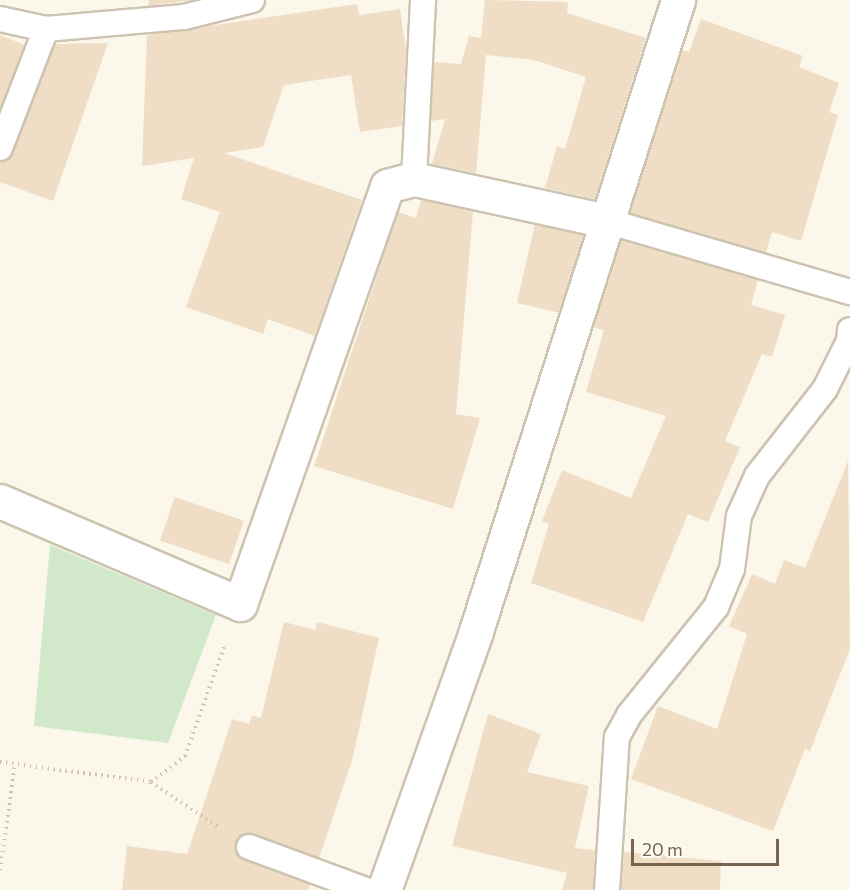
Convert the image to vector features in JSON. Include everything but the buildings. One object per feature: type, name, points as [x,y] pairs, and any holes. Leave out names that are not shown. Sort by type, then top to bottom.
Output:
[{"type":"street","points":[[384,890],[476,631],[678,0]]},
{"type":"street","points":[[0,501],[240,604],[387,186],[414,178],[607,221]]},
{"type":"lane","points":[[0,19],[46,29],[184,17],[252,0]]},
{"type":"lane","points":[[414,178],[423,0]]},
{"type":"lane","points":[[0,148],[46,29]]},
{"type":"lane","points":[[607,221],[850,292]]},
{"type":"lane","points":[[607,890],[617,737],[629,715],[716,607],[732,569],[739,516],[757,476],[825,389],[850,337]]},
{"type":"lane","points":[[249,847],[366,890]]},
{"type":"path","points":[[151,782],[185,756],[240,604]]},
{"type":"path","points":[[0,762],[151,782],[249,847]]},
{"type":"path","points":[[0,870],[15,764]]},
{"type":"green space","points":[[50,545],[216,615],[168,743],[34,726]]}]
